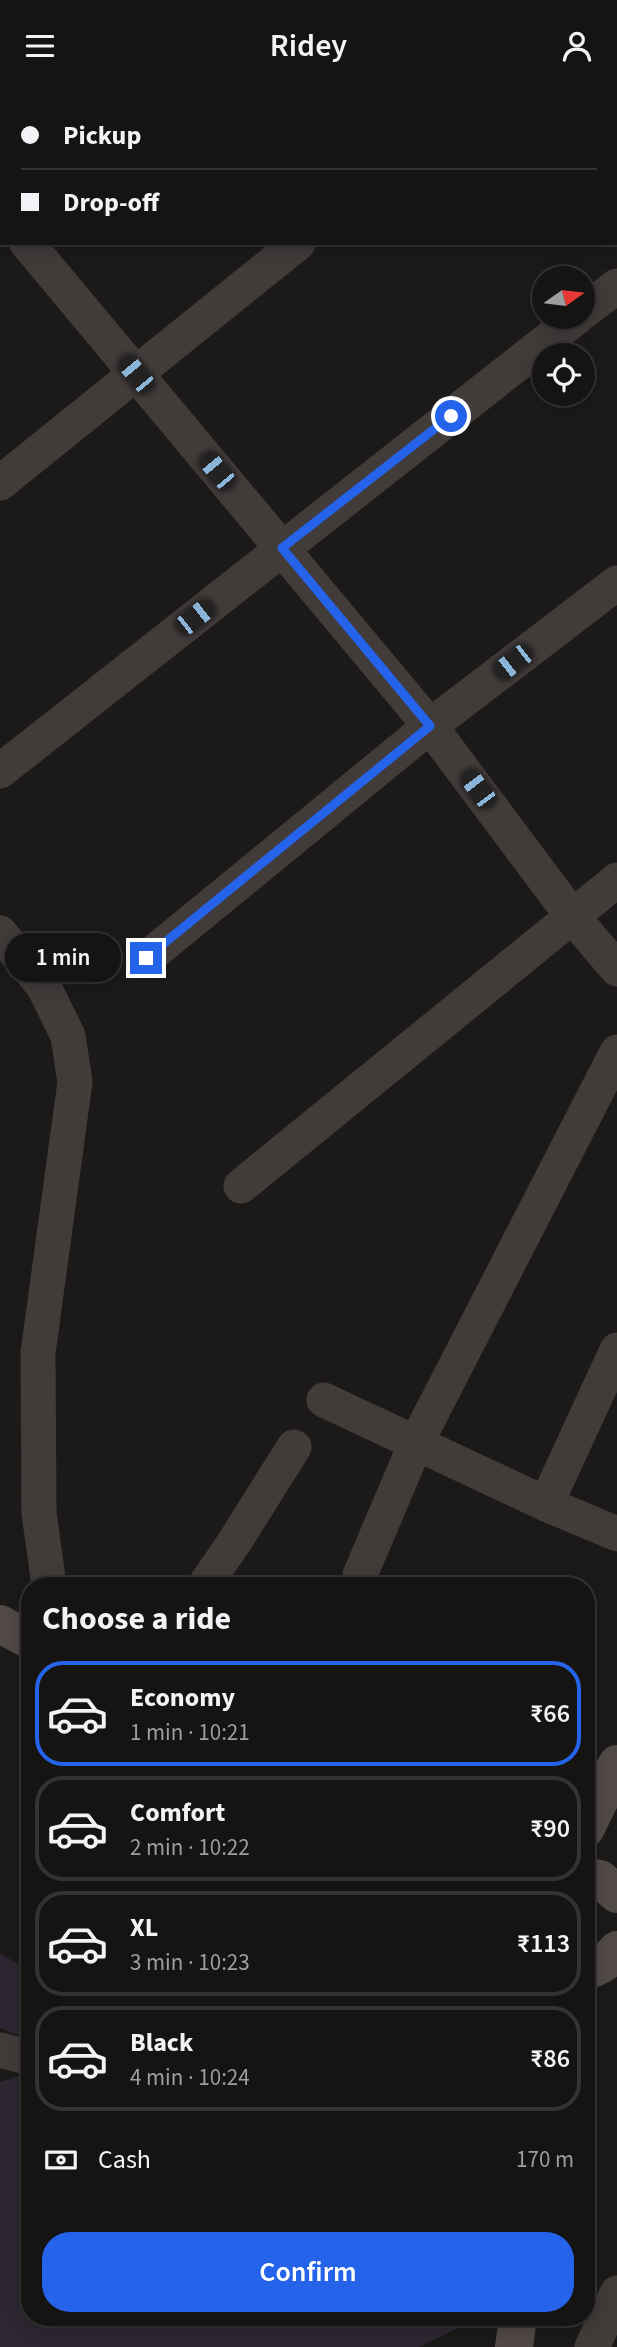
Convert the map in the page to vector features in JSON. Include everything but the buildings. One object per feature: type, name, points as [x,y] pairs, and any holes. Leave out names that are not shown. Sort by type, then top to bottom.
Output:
[{"type":"main road","points":[[0,1624],[21,1635]]},
{"type":"main road","points":[[595,1809],[617,1764]]},
{"type":"main road","points":[[514,2347],[517,2326]]},
{"type":"street","points":[[29,245],[430,726],[572,916],[617,969]]},
{"type":"street","points":[[0,483],[296,245]]},
{"type":"street","points":[[595,303],[617,286]]},
{"type":"street","points":[[0,771],[562,329]]},
{"type":"street","points":[[146,958],[430,726],[617,583]]},
{"type":"street","points":[[241,1186],[617,880]]},
{"type":"street","points":[[0,933],[44,987],[68,1036],[75,1081],[38,1353],[39,1513],[48,1577]]},
{"type":"street","points":[[360,1575],[416,1443],[617,1052]]},
{"type":"street","points":[[546,1504],[617,1350]]},
{"type":"street","points":[[324,1400],[546,1504],[617,1534]]},
{"type":"street","points":[[210,1577],[294,1447]]},
{"type":"street","points":[[0,2050],[21,2056]]},
{"type":"street","points":[[592,2347],[617,2293]]},
{"type":"shaded area","points":[[0,1953],[21,1966],[21,2036],[0,2028]]},
{"type":"shaded area","points":[[21,2075],[21,2326],[462,2326],[419,2347],[0,2347],[0,2082]]},
{"type":"route","points":[[146,958],[430,726],[282,548],[451,416]]}]
